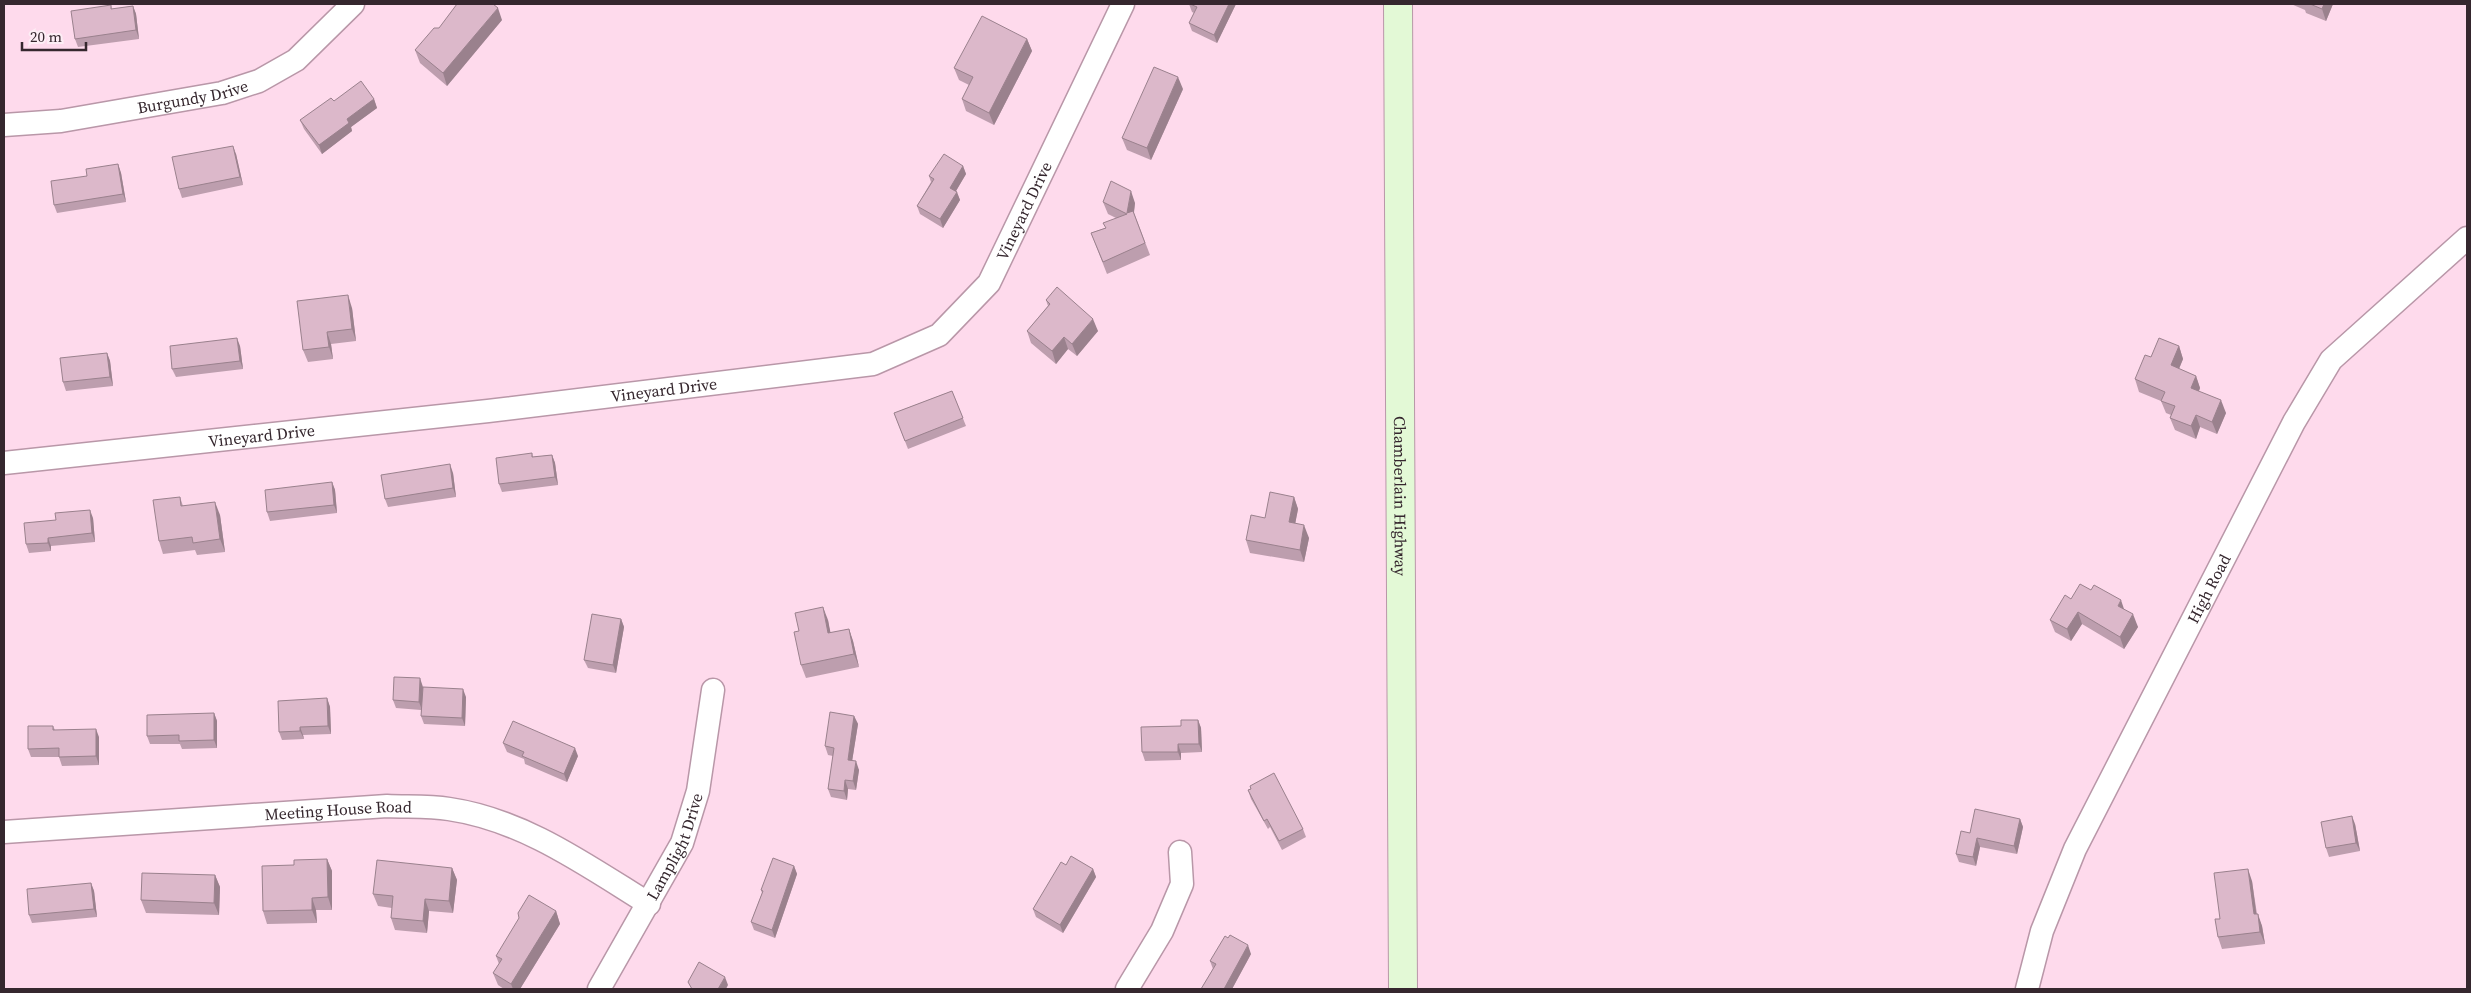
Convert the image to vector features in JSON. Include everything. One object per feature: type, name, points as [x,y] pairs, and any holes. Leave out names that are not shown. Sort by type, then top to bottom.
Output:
[{"type":"main road","name":"Chamberlain Highway","points":[[1398,4],[1403,989]]},
{"type":"street","name":"Burgundy Drive","points":[[4,125],[61,121],[222,93],[250,84],[296,60],[353,4]]},
{"type":"street","name":"Vineyard Drive","points":[[4,463],[478,412],[873,364],[939,335],[990,283],[1123,4]]},
{"type":"street","name":"High Road","points":[[2027,989],[2042,931],[2075,849],[2298,414],[2330,360],[2467,238]]},
{"type":"street","name":"Lamplight Drive","points":[[600,989],[649,904],[685,834],[698,791],[714,690]]},
{"type":"street","name":"Meeting House Road","points":[[4,832],[388,806],[449,809],[495,820],[548,842],[649,904]]},
{"type":"street","points":[[1128,989],[1162,931],[1182,884],[1180,852]]},
{"type":"building","points":[[457,4],[493,4],[498,8],[443,73],[415,50],[434,28],[439,28]]},
{"type":"building","points":[[1190,4],[1229,4],[1214,35],[1189,23],[1197,7]]},
{"type":"building","points":[[2310,4],[2324,4],[2322,9]]},
{"type":"building","points":[[111,5],[111,9],[133,6],[136,30],[75,39],[71,11]]},
{"type":"building","points":[[982,16],[1027,39],[989,113],[962,99],[973,77],[954,68]]},
{"type":"building","points":[[1154,67],[1178,77],[1147,148],[1122,138]]},
{"type":"building","points":[[361,81],[374,99],[347,119],[349,123],[319,145],[300,120],[331,98],[334,101]]},
{"type":"building","points":[[233,146],[240,177],[179,189],[172,157]]},
{"type":"building","points":[[944,154],[963,166],[950,188],[957,192],[940,219],[917,206],[934,179],[929,176]]},
{"type":"building","points":[[118,164],[123,194],[54,205],[51,181],[87,176],[86,169]]},
{"type":"building","points":[[1111,181],[1131,191],[1127,213],[1133,211],[1145,243],[1103,262],[1091,233],[1106,228],[1103,223],[1127,214],[1103,202]]},
{"type":"building","points":[[1057,287],[1093,319],[1072,344],[1064,337],[1052,351],[1027,331],[1050,304],[1046,300]]},
{"type":"building","points":[[348,295],[352,329],[327,332],[329,347],[303,350],[297,301]]},
{"type":"building","points":[[237,338],[240,361],[172,369],[170,346]]},
{"type":"building","points":[[2159,338],[2179,346],[2171,365],[2196,376],[2191,388],[2221,400],[2212,422],[2196,415],[2191,426],[2170,418],[2175,406],[2161,401],[2165,392],[2135,379],[2145,355],[2151,357]]},
{"type":"building","points":[[107,353],[110,377],[63,382],[60,358]]},
{"type":"building","points":[[952,391],[963,418],[905,441],[894,413]]},
{"type":"building","points":[[532,453],[532,457],[552,455],[555,477],[499,484],[496,458]]},
{"type":"building","points":[[450,464],[453,488],[385,499],[381,475]]},
{"type":"building","points":[[332,482],[334,505],[267,512],[265,490]]},
{"type":"building","points":[[1270,492],[1294,497],[1289,522],[1304,525],[1300,550],[1246,540],[1251,515],[1265,518]]},
{"type":"building","points":[[180,497],[181,506],[215,502],[220,539],[193,543],[192,537],[159,541],[153,500]]},
{"type":"building","points":[[90,510],[92,533],[48,538],[48,543],[26,544],[24,523],[56,520],[55,513]]},
{"type":"building","points":[[2080,584],[2091,590],[2094,585],[2121,600],[2118,606],[2133,614],[2120,637],[2078,612],[2067,629],[2050,620],[2065,595],[2071,599]]},
{"type":"building","points":[[823,607],[828,633],[849,629],[854,654],[801,665],[794,632],[799,631],[795,613]]},
{"type":"building","points":[[592,614],[621,619],[613,665],[584,660]]},
{"type":"building","points":[[394,677],[420,678],[419,702],[393,700]]},
{"type":"building","points":[[423,687],[463,689],[462,718],[421,716]]},
{"type":"building","points":[[327,698],[328,726],[300,727],[300,731],[279,732],[278,701]]},
{"type":"building","points":[[830,712],[854,716],[848,760],[856,761],[853,781],[845,780],[844,791],[828,789],[834,748],[825,746]]},
{"type":"building","points":[[214,713],[214,740],[179,741],[179,735],[147,736],[147,715]]},
{"type":"building","points":[[1181,720],[1198,720],[1199,744],[1178,744],[1178,752],[1142,752],[1141,727],[1181,726]]},
{"type":"building","points":[[513,721],[575,748],[564,774],[522,756],[524,752],[503,743]]},
{"type":"building","points":[[28,726],[53,726],[53,730],[96,729],[96,756],[59,757],[59,748],[28,749]]},
{"type":"building","points":[[1274,773],[1303,829],[1279,841],[1267,819],[1264,821],[1248,790],[1251,789],[1250,786]]},
{"type":"building","points":[[1975,809],[2020,819],[2014,846],[1977,838],[1973,857],[1956,854],[1961,831],[1970,833]]},
{"type":"building","points":[[2352,816],[2356,843],[2326,848],[2321,822]]},
{"type":"building","points":[[1071,856],[1093,869],[1060,925],[1033,909],[1061,862],[1066,865]]},
{"type":"building","points":[[773,858],[794,866],[772,930],[751,922]]},
{"type":"building","points":[[327,859],[328,897],[312,898],[312,910],[263,911],[262,866],[294,865],[294,860]]},
{"type":"building","points":[[377,860],[452,868],[449,901],[425,899],[423,921],[391,918],[393,896],[373,894]]},
{"type":"building","points":[[2248,869],[2254,914],[2258,914],[2260,932],[2218,937],[2215,919],[2220,919],[2214,873]]},
{"type":"building","points":[[142,873],[215,875],[214,903],[141,900]]},
{"type":"building","points":[[91,883],[94,909],[29,915],[27,889]]},
{"type":"building","points":[[529,895],[556,911],[511,984],[493,973],[502,959],[496,956],[519,918],[518,913]]},
{"type":"building","points":[[1230,935],[1248,945],[1224,989],[1201,989],[1216,964],[1210,961],[1225,936],[1228,938]]},
{"type":"building","points":[[699,962],[725,977],[718,989],[692,989],[688,982]]}]
